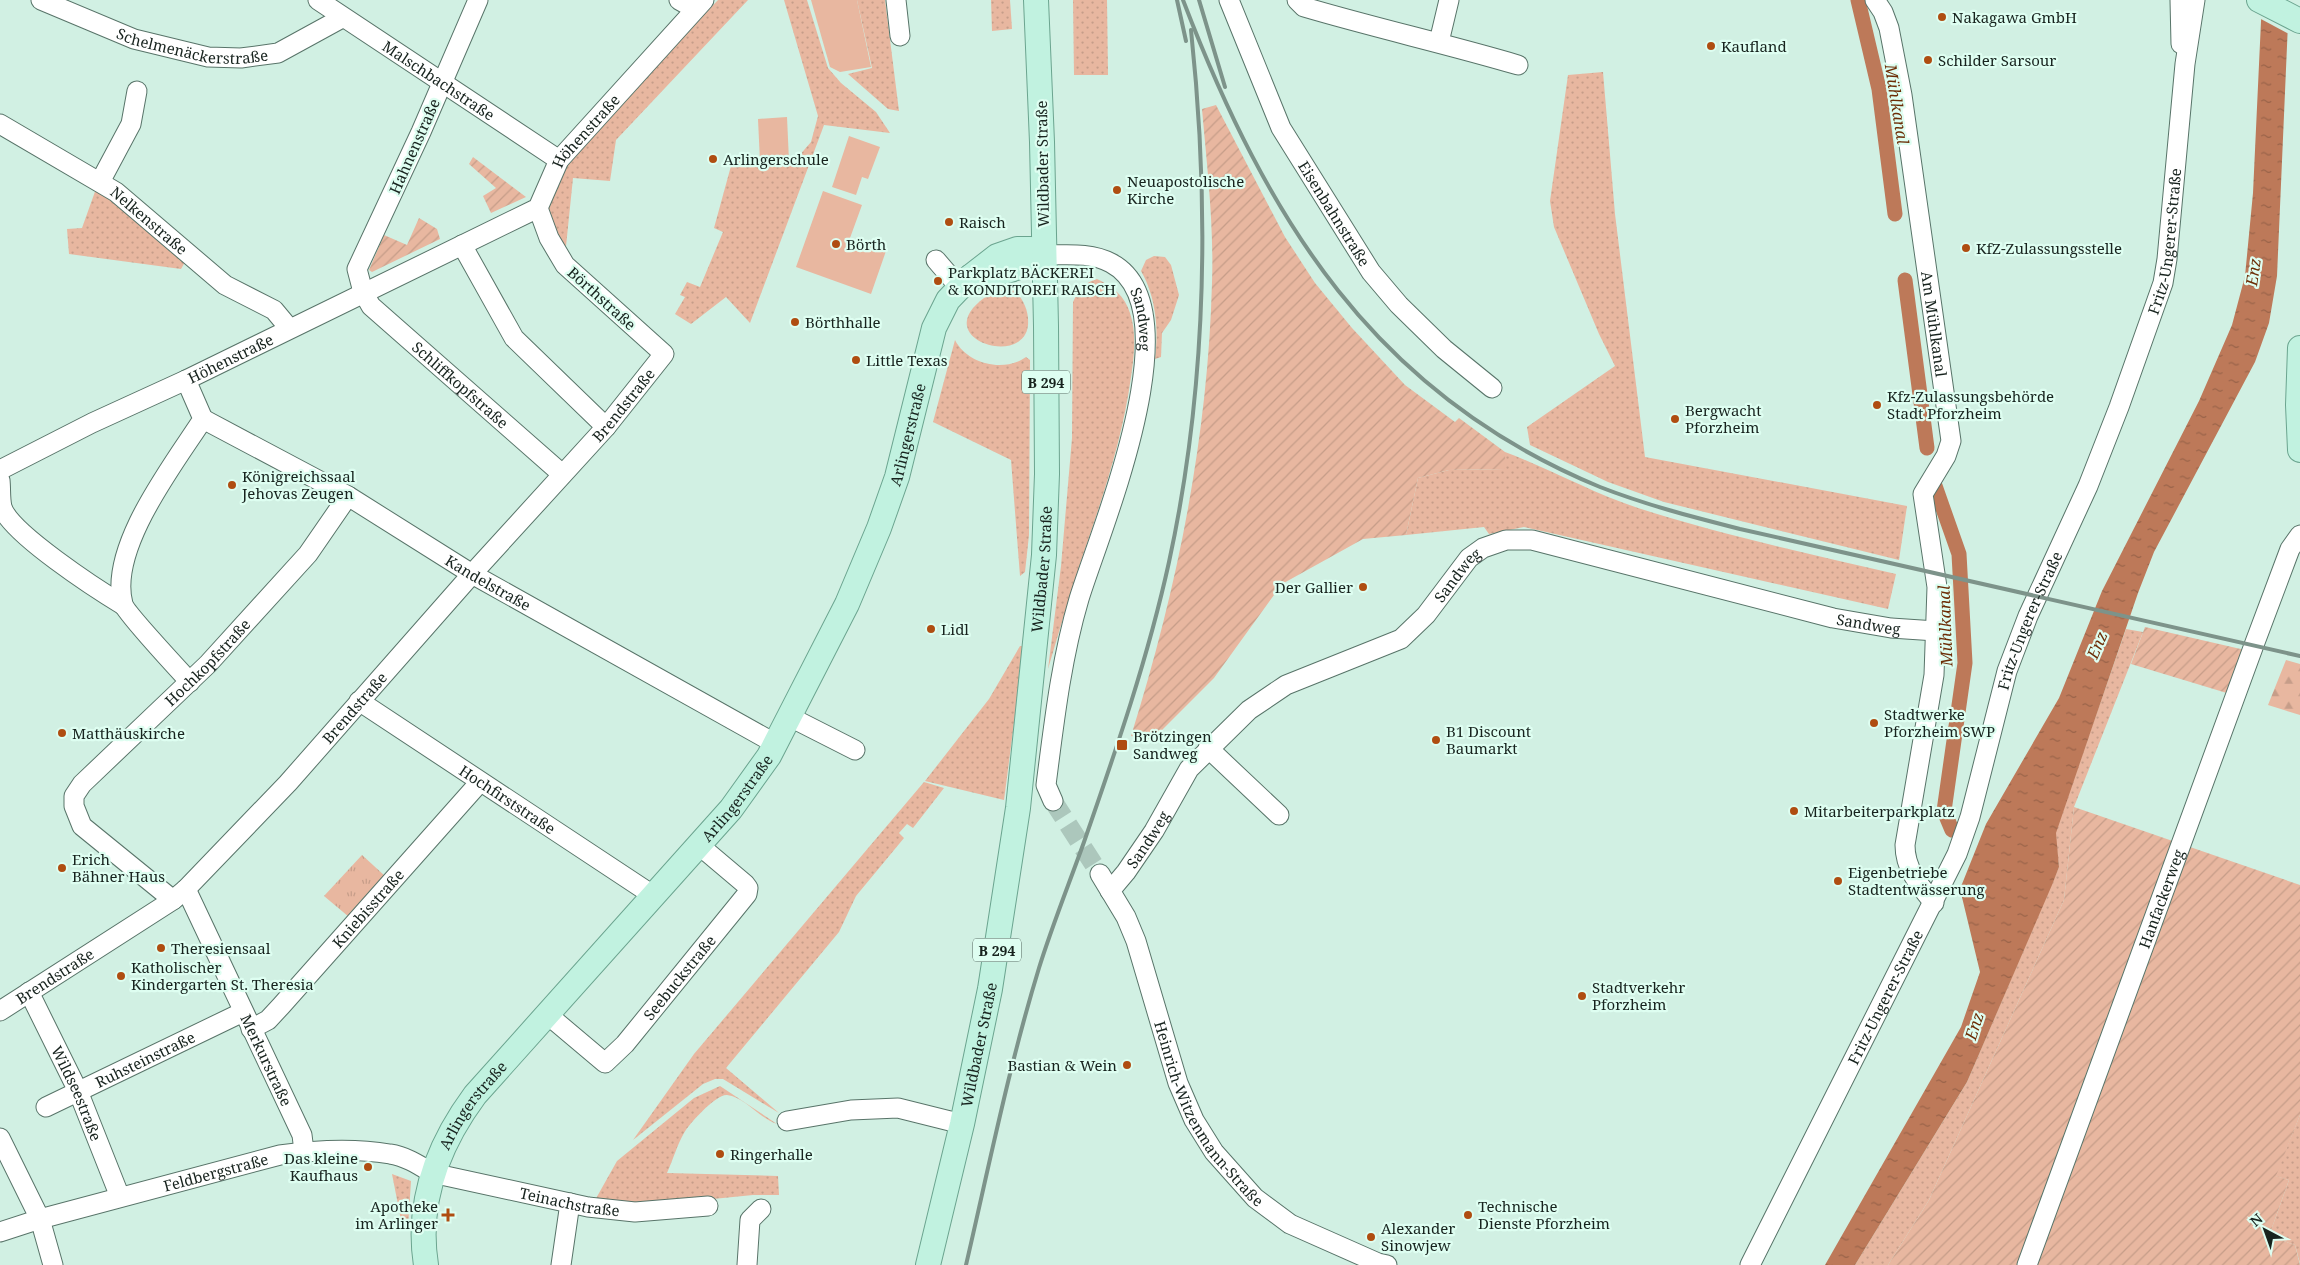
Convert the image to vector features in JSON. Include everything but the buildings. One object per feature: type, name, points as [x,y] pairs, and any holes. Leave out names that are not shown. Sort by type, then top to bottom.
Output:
[{"type":"main road","points":[[2259,0],[2299,20]]},
{"type":"main road","name":"Wildbader Straße","points":[[928,1265],[962,1124],[990,989],[1018,808],[1038,630],[1044,555],[1047,474],[1038,2]]},
{"type":"main road","name":"Arlingerstraße","points":[[426,1265],[422,1240],[426,1198],[432,1173],[443,1145],[458,1118],[475,1095],[700,846],[753,779],[776,744],[847,604],[879,528],[912,423],[934,328],[948,300],[965,282],[997,256],[1017,249],[1031,249],[1044,255]]},
{"type":"main road","points":[[2300,348],[2298,405],[2300,450]]},
{"type":"street","name":"Schelmenäckerstraße","points":[[41,0],[134,39],[208,57],[241,58],[278,53],[342,18]]},
{"type":"street","name":"Malschbachstraße","points":[[318,0],[342,18],[443,82],[559,160]]},
{"type":"street","name":"Hahnenstraße","points":[[363,292],[357,269],[443,82],[478,0]]},
{"type":"street","points":[[896,0],[900,36]]},
{"type":"street","name":"Eisenbahnstraße","points":[[1230,0],[1282,128],[1371,272],[1399,305],[1444,349],[1492,388]]},
{"type":"street","points":[[1297,0],[1304,7],[1404,36],[1439,42],[1518,65]]},
{"type":"street","points":[[1439,42],[1449,0]]},
{"type":"street","name":"Am Mühlkanal","points":[[1875,0],[1883,12],[1889,28],[1910,143],[1951,441],[1951,447],[1943,463],[1923,494],[1937,587],[1934,675],[1905,845],[1905,857],[1909,868],[1917,882],[1934,903]]},
{"type":"street","name":"Fritz-Ungerer-Straße","points":[[2180,0],[2180,35],[2185,64]]},
{"type":"street","name":"Fritz-Ungerer-Straße","points":[[1750,1265],[1814,1134],[1934,903],[1957,854],[1970,817],[2007,672],[2028,616],[2088,486],[2116,416],[2163,283],[2185,64],[2195,0]]},
{"type":"street","name":"Höhenstraße","points":[[0,470],[92,423],[186,380],[289,328],[538,208],[559,160],[692,3]]},
{"type":"street","points":[[100,182],[131,124],[137,91]]},
{"type":"street","name":"Nelkenstraße","points":[[0,124],[116,192],[225,284],[274,310],[289,328]]},
{"type":"street","name":"Börthstraße","points":[[538,208],[548,238],[566,265],[664,354]]},
{"type":"street","points":[[462,245],[514,338],[606,427]]},
{"type":"street","name":"Sandweg","points":[[1044,255],[1090,256],[1112,264],[1122,271],[1139,299],[1146,348],[1139,406],[1123,471],[1079,599],[1063,662],[1046,786],[1053,801]]},
{"type":"street","points":[[936,260],[965,282]]},
{"type":"street","name":"Schliffkopfstraße","points":[[363,292],[371,306],[562,474]]},
{"type":"street","name":"Brendstraße","points":[[0,1011],[179,895],[288,783],[472,574],[606,427],[664,354]]},
{"type":"street","points":[[124,605],[121,576],[130,541],[154,494],[203,418],[186,380]]},
{"type":"street","name":"Kandelstraße","points":[[203,418],[348,496],[472,574],[776,744]]},
{"type":"street","points":[[0,480],[2,508],[18,529],[94,587],[124,605],[190,682]]},
{"type":"street","name":"Hochkopfstraße","points":[[179,895],[82,826],[74,806],[74,796],[82,784],[190,682],[308,554],[348,496]]},
{"type":"street","name":"Hanfackerweg","points":[[2027,1265],[2257,636],[2290,549],[2300,535]]},
{"type":"street","name":"Sandweg","points":[[1110,890],[1126,872],[1154,831],[1189,769],[1208,748],[1249,710],[1286,685],[1401,639],[1426,615],[1469,558],[1483,548],[1506,540],[1532,540],[1832,618],[1891,628],[1936,630]]},
{"type":"street","name":"Hochfirststraße","points":[[359,701],[654,896]]},
{"type":"street","points":[[790,717],[855,750]]},
{"type":"street","points":[[1208,748],[1279,815]]},
{"type":"street","name":"Kniebisstraße","points":[[251,1030],[268,1020],[281,1006],[480,782]]},
{"type":"street","name":"Seebuckstraße","points":[[548,1015],[605,1063],[625,1044],[744,901],[748,888],[700,846]]},
{"type":"street","points":[[1100,874],[1110,890]]},
{"type":"street","name":"Heinrich-Witzenmann-Straße","points":[[1110,890],[1126,917],[1136,941],[1178,1084],[1194,1120],[1214,1152],[1256,1198],[1290,1224],[1380,1264]]},
{"type":"street","name":"Merkurstraße","points":[[179,895],[243,1012],[302,1135],[304,1151]]},
{"type":"street","name":"Wildseestraße","points":[[29,992],[78,1091],[120,1197]]},
{"type":"street","name":"Ruhsteinstraße","points":[[46,1107],[243,1012]]},
{"type":"street","name":"Wildbader Straße","points":[[787,1121],[851,1110],[898,1108],[962,1124]]},
{"type":"street","points":[[0,1138],[40,1219],[53,1265]]},
{"type":"street","name":"Feldbergstraße","points":[[0,1232],[40,1219],[280,1154],[304,1151],[390,1154],[413,1162],[432,1173]]},
{"type":"street","name":"Teinachstraße","points":[[432,1173],[570,1203],[635,1212],[708,1206]]},
{"type":"street","points":[[561,1265],[570,1203]]},
{"type":"street","points":[[747,1265],[750,1220],[761,1208]]},
{"type":"green space","points":[[718,0],[748,0],[616,140],[610,181],[573,178],[565,256],[548,207],[565,169],[616,107]]},
{"type":"green space","points":[[784,0],[807,0],[828,68],[841,83],[876,112],[890,133],[824,125],[750,323],[726,297],[691,324],[675,314],[685,297],[680,295],[687,282],[700,287],[723,232],[714,228],[734,155],[757,155],[758,166],[791,165],[811,142],[818,116]]},
{"type":"green space","points":[[811,0],[857,0],[871,67],[840,72],[830,67]]},
{"type":"green space","points":[[857,0],[885,0],[899,111],[888,109],[848,74],[872,68]]},
{"type":"green space","points":[[991,0],[1010,0],[1012,29],[992,31]]},
{"type":"green space","points":[[1073,0],[1107,0],[1108,75],[1074,75]]},
{"type":"green space","points":[[1603,72],[1615,214],[1645,457],[1907,506],[1899,560],[1664,502],[1608,482],[1530,445],[1527,427],[1615,366],[1599,334],[1554,227],[1550,201],[1568,75]]},
{"type":"green space","points":[[1216,105],[1285,237],[1315,283],[1352,328],[1405,385],[1455,422],[1459,418],[1505,452],[1505,469],[1449,470],[1418,478],[1406,535],[1363,539],[1282,584],[1214,678],[1152,740],[1131,736],[1148,681],[1176,569],[1197,456],[1209,341],[1212,283],[1210,196],[1202,109]]},
{"type":"green space","points":[[787,117],[789,161],[760,162],[758,119]]},
{"type":"green space","points":[[849,136],[880,147],[868,179],[862,177],[856,195],[832,187]]},
{"type":"green space","points":[[473,157],[526,197],[491,213],[483,196],[496,188],[469,164]]},
{"type":"green space","points":[[97,186],[185,262],[181,269],[69,254],[67,229],[82,228]]},
{"type":"green space","name":"Börth","points":[[823,191],[862,205],[850,238],[886,251],[871,294],[796,267]]},
{"type":"green space","points":[[419,218],[437,229],[440,239],[372,272],[369,270],[384,235],[407,245]]},
{"type":"green space","points":[[1154,256],[1165,257],[1171,265],[1179,295],[1171,320],[1162,333],[1161,357],[1155,359],[1157,337],[1155,314],[1150,292],[1141,271],[1146,260]]},
{"type":"green space","points":[[1097,279],[1117,292],[1128,307],[1134,337],[1132,369],[1122,426],[1110,473],[1048,669],[1061,566],[1072,438],[1073,302],[1082,287]]},
{"type":"green space","points":[[1005,289],[1015,291],[1021,298],[1027,311],[1028,325],[1023,337],[1014,344],[988,345],[977,339],[969,331],[967,320],[973,308],[980,301],[991,294]]},
{"type":"green space","points":[[955,340],[968,355],[987,363],[1007,364],[1017,362],[1026,357],[1030,360],[1029,535],[1025,572],[1020,576],[1011,460],[933,422]]},
{"type":"green space","points":[[1505,452],[1604,495],[1670,518],[1896,574],[1888,609],[1524,527],[1489,534],[1484,527],[1406,535],[1418,478],[1449,470],[1505,469]]},
{"type":"green space","points":[[2145,627],[2245,650],[2230,694],[2131,664]]},
{"type":"green space","points":[[2126,629],[2143,632],[2074,807],[2064,900],[1929,1200],[1888,1265],[1855,1265],[1967,1082],[2059,867],[2055,833]]},
{"type":"green space","points":[[1020,646],[1024,646],[1004,800],[925,781],[989,699]]},
{"type":"green space","points":[[2286,660],[2300,664],[2300,715],[2268,705]]},
{"type":"green space","points":[[924,782],[944,788],[913,828],[907,824],[899,833],[904,838],[856,896],[839,932],[726,1068],[779,1113],[723,1079],[715,1079],[703,1084],[633,1140],[694,1054]]},
{"type":"green space","points":[[2074,807],[2300,885],[2300,1115],[2276,1176],[2289,1180],[2269,1236],[2295,1245],[2300,1265],[1888,1265],[1929,1200],[2064,900]]},
{"type":"green space","points":[[362,855],[385,876],[349,917],[324,896]]},
{"type":"green space","points":[[720,1086],[777,1124],[740,1100],[727,1095],[722,1096],[703,1110],[684,1133],[667,1173],[778,1176],[779,1195],[753,1195],[633,1207],[594,1202],[617,1161],[694,1098]]},
{"type":"green space","points":[[2300,1115],[2300,1263],[2295,1245],[2269,1236],[2289,1180],[2275,1176]]},
{"type":"green space","points":[[392,1174],[411,1181],[408,1228],[401,1220]]},
{"type":"water","name":"Enz","points":[[2262,0],[2289,0],[2277,276],[2269,323],[2255,362],[2154,552],[2138,593],[2056,833],[2059,867],[1967,1082],[1855,1265],[1825,1265],[1961,1027],[1980,972],[1960,889],[1986,824],[2059,698],[2102,591],[2199,401],[2232,325],[2245,276],[2253,193]]},
{"type":"pier","points":[[2259,0],[2292,0],[2291,35],[2259,18]]},
{"type":"waterway","name":"Mühlkanal","points":[[1858,0],[1879,89],[1895,214]]},
{"type":"waterway","name":"Mühlkanal","points":[[1905,280],[1927,448]]},
{"type":"waterway","name":"Mühlkanal","points":[[1934,483],[1959,554],[1965,663],[1944,811],[1952,830]]},
{"type":"tunnel","points":[[1053,801],[1100,874]]},
{"type":"railway","points":[[1177,0],[1186,41]]},
{"type":"railway","points":[[1183,0],[1216,80],[1252,155],[1292,226],[1338,291],[1391,350],[1451,402],[1521,448],[1600,487],[1652,505],[1705,520],[2300,656]]},
{"type":"railway","points":[[1199,0],[1225,87]]},
{"type":"railway","points":[[966,1265],[1028,1005],[1044,952],[1131,704],[1161,598],[1182,496],[1198,364],[1201,297],[1201,164],[1191,30]]},
{"type":"place","name":"Nakagawa GmbH","points":[[1942,17]]},
{"type":"place","name":"Kaufland","points":[[1711,46]]},
{"type":"place","name":"Schilder Sarsour","points":[[1928,60]]},
{"type":"place","name":"Arlingerschule","points":[[713,159]]},
{"type":"place","name":"Neuapostolische Kirche","points":[[1117,190]]},
{"type":"place","name":"Raisch","points":[[949,222]]},
{"type":"place","name":"Börth","points":[[836,244]]},
{"type":"place","name":"KfZ-Zulassungsstelle","points":[[1966,248]]},
{"type":"place","name":"Parkplatz BÄCKEREI & KONDITOREI RAISCH","points":[[938,281]]},
{"type":"place","name":"Börthhalle","points":[[795,322]]},
{"type":"place","name":"Little Texas","points":[[856,360]]},
{"type":"place","name":"Kfz-Zulassungsbehörde Stadt Pforzheim","points":[[1877,405]]},
{"type":"place","name":"Bergwacht Pforzheim","points":[[1675,419]]},
{"type":"place","name":"Königreichssaal Jehovas Zeugen","points":[[232,485]]},
{"type":"place","name":"Der Gallier","points":[[1363,587]]},
{"type":"place","name":"Lidl","points":[[931,629]]},
{"type":"place","name":"Stadtwerke Pforzheim SWP","points":[[1874,723]]},
{"type":"place","name":"Matthäuskirche","points":[[62,733]]},
{"type":"place","name":"B1 Discount Baumarkt","points":[[1436,740]]},
{"type":"place","name":"Brötzingen Sandweg","points":[[1122,745]]},
{"type":"place","name":"Mitarbeiterparkplatz","points":[[1794,811]]},
{"type":"place","name":"Erich Bähner Haus","points":[[62,868]]},
{"type":"place","name":"Eigenbetriebe Stadtentwässerung","points":[[1838,881]]},
{"type":"place","name":"Theresiensaal","points":[[161,948]]},
{"type":"place","name":"Katholischer Kindergarten St. Theresia","points":[[121,976]]},
{"type":"place","name":"Stadtverkehr Pforzheim","points":[[1582,996]]},
{"type":"place","name":"Bastian & Wein","points":[[1127,1065]]},
{"type":"place","name":"Ringerhalle","points":[[720,1154]]},
{"type":"place","name":"Das kleine Kaufhaus","points":[[368,1167]]},
{"type":"place","name":"Apotheke im Arlinger","points":[[448,1215]]},
{"type":"place","name":"Technische Dienste Pforzheim","points":[[1468,1215]]},
{"type":"place","name":"Alexander Sinowjew","points":[[1371,1237]]}]
